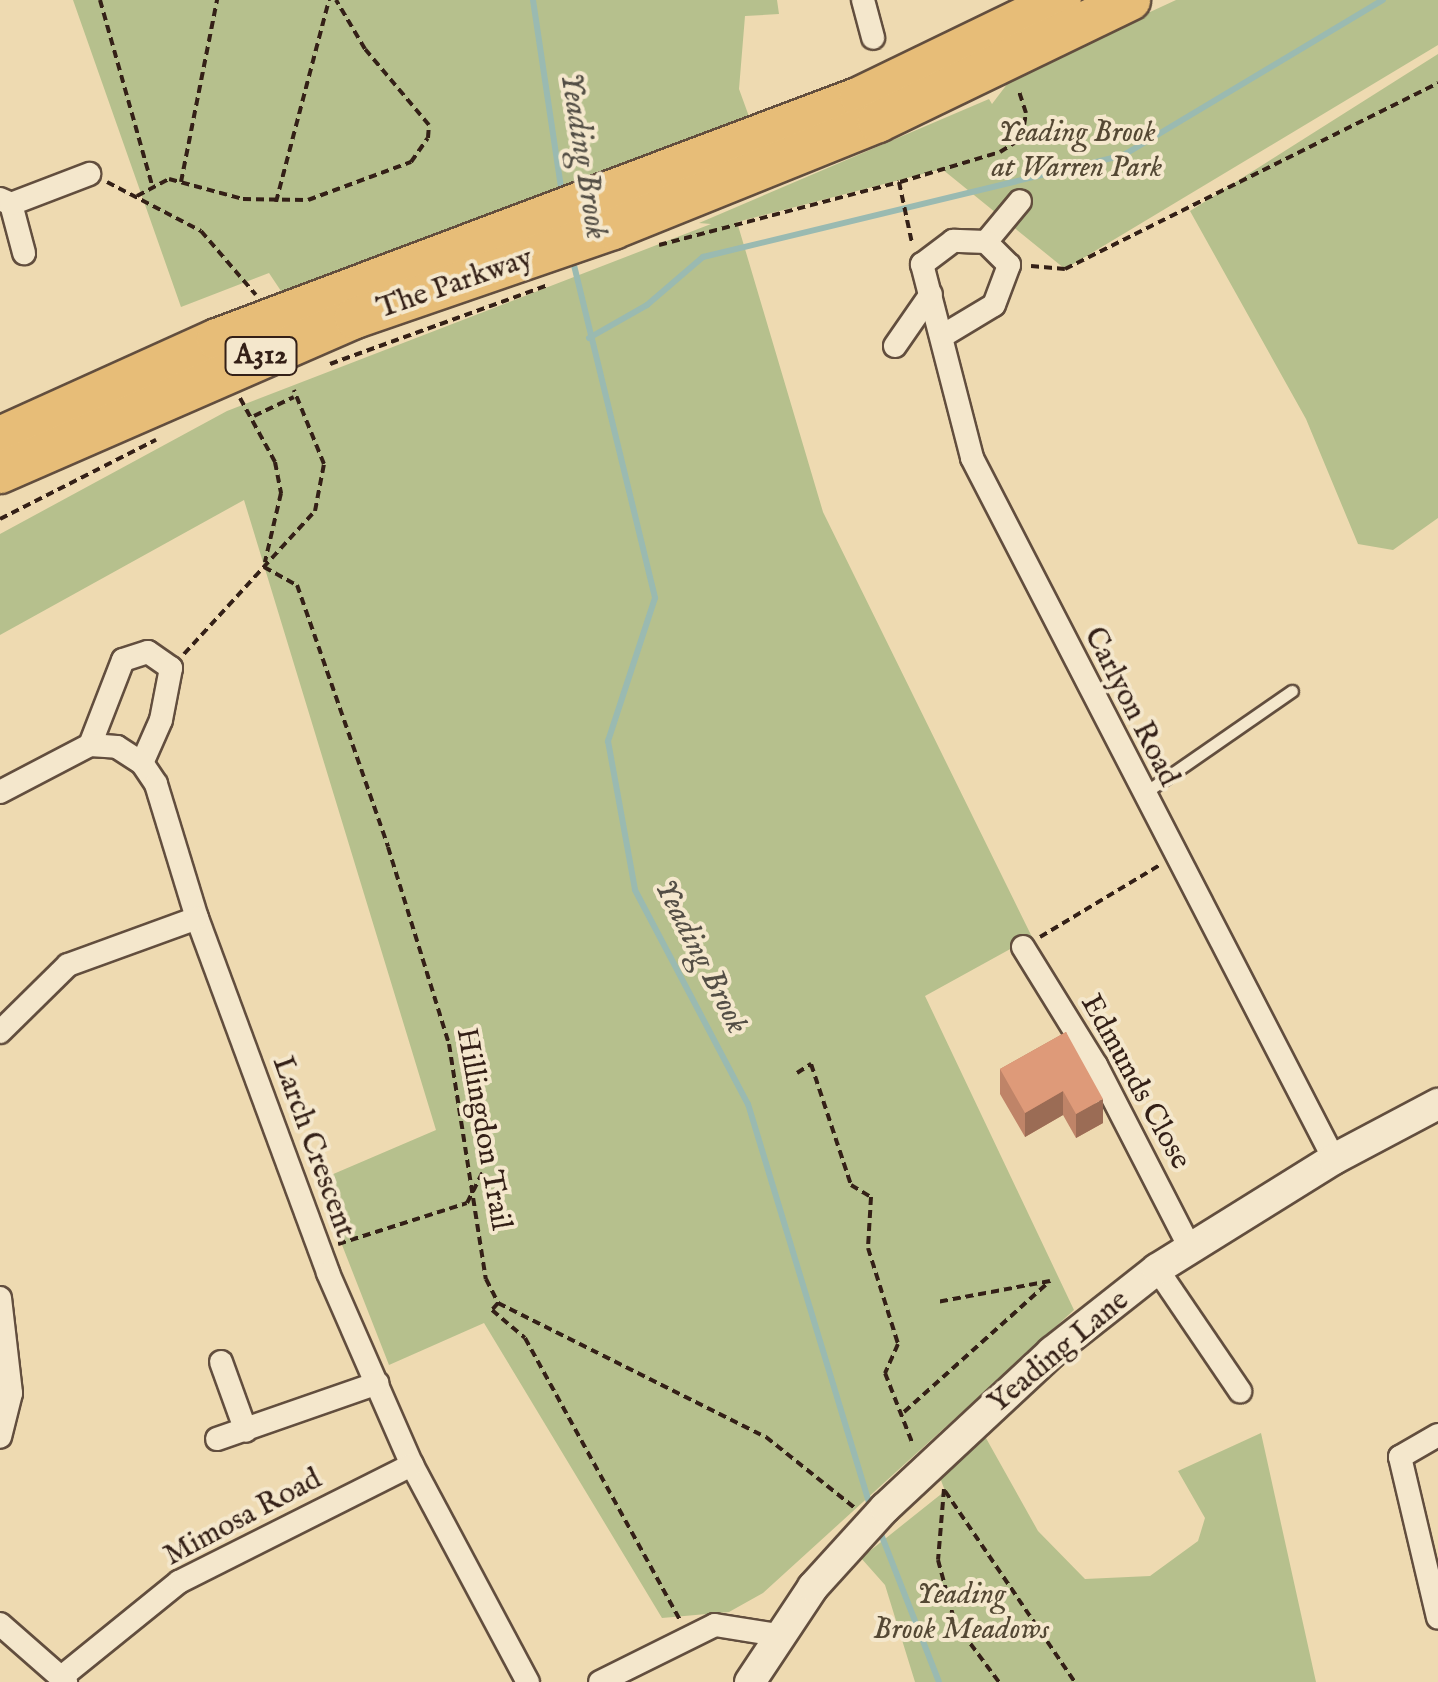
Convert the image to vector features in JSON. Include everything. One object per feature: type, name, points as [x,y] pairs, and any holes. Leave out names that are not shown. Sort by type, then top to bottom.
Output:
[{"type":"highway","name":"The Parkway","points":[[0,474],[232,368],[524,261],[604,214],[1061,0]]},
{"type":"highway","name":"The Parkway","points":[[604,214],[878,122],[1130,0]]},
{"type":"highway","name":"The Parkway","points":[[0,438],[217,339],[524,261]]},
{"type":"street","points":[[863,0],[873,38]]},
{"type":"street","points":[[24,254],[5,202],[89,174]]},
{"type":"street","points":[[944,335],[994,305],[1009,265],[986,242],[1020,201]]},
{"type":"street","name":"Carlyon Road","points":[[986,242],[954,241],[922,264],[944,335],[972,458],[1173,857],[1334,1159]]},
{"type":"street","points":[[895,346],[932,294]]},
{"type":"street","points":[[0,792],[90,745],[117,747],[142,763],[161,720],[171,668],[148,652],[123,660],[90,745]]},
{"type":"street","name":"Larch Crescent","points":[[142,763],[156,784],[197,918],[319,1251],[412,1465],[528,1682]]},
{"type":"street","points":[[0,1032],[68,965],[197,918]]},
{"type":"street","name":"Edmunds Close","points":[[1023,947],[1096,1065],[1190,1248]]},
{"type":"street","name":"Yeading Lane","points":[[750,1682],[778,1635],[877,1518],[932,1477],[1052,1352],[1157,1269],[1334,1159],[1438,1104]]},
{"type":"street","points":[[1157,1269],[1240,1391]]},
{"type":"street","points":[[0,1298],[10,1393],[0,1437]]},
{"type":"street","points":[[221,1362],[246,1431]]},
{"type":"street","points":[[217,1440],[378,1384]]},
{"type":"street","points":[[1438,1436],[1400,1457],[1438,1618]]},
{"type":"street","name":"Mimosa Road","points":[[65,1678],[179,1582],[412,1465]]},
{"type":"street","points":[[0,1624],[65,1678]]},
{"type":"street","points":[[600,1682],[626,1676],[714,1625],[778,1635]]},
{"type":"lane","points":[[1142,795],[1292,691]]},
{"type":"path","points":[[100,0],[152,188]]},
{"type":"path","points":[[181,182],[217,0]]},
{"type":"path","points":[[137,196],[169,180],[276,202],[308,200],[395,171],[428,138],[418,106],[365,48],[332,0]]},
{"type":"path","points":[[276,202],[332,0]]},
{"type":"path","points":[[656,246],[1000,152],[1022,138],[1026,113],[1014,75]]},
{"type":"path","points":[[1009,265],[1065,268],[1438,83]]},
{"type":"path","points":[[89,174],[201,231],[261,303]]},
{"type":"path","points":[[898,182],[907,220]]},
{"type":"path","points":[[322,367],[524,261]]},
{"type":"path","points":[[224,406],[256,392]]},
{"type":"path","points":[[171,668],[315,511],[324,464],[295,393],[254,416]]},
{"type":"path","points":[[240,398],[254,416],[275,462],[281,494],[264,567]]},
{"type":"path","points":[[0,519],[159,439]]},
{"type":"path","name":"Hillingdon Trail","points":[[264,567],[298,585],[388,847],[450,1044],[486,1279],[498,1303],[492,1310],[524,1338],[688,1638]]},
{"type":"path","points":[[1023,947],[1173,857]]},
{"type":"path","points":[[797,1073],[811,1064],[851,1186],[871,1197],[868,1248],[898,1344],[885,1373],[932,1477],[1075,1682]]},
{"type":"path","points":[[319,1251],[473,1196],[484,1170]]},
{"type":"path","points":[[904,1412],[1050,1281],[938,1302]]},
{"type":"path","points":[[498,1303],[766,1437],[853,1505],[877,1518]]},
{"type":"path","points":[[932,1477],[938,1560],[955,1623],[1000,1682]]},
{"type":"green space","points":[[73,0],[777,0],[779,14],[745,16],[739,89],[755,133],[285,297],[269,273],[181,307]]},
{"type":"green space","name":"Yeading Brook at Warren Park","points":[[1176,0],[1438,0],[1438,45],[1065,269],[942,169],[737,222],[823,512],[1032,937],[925,996],[1074,1310],[763,1593],[729,1612],[662,1618],[484,1323],[389,1365],[317,1181],[436,1130],[244,500],[0,635],[0,534],[227,411],[711,224],[699,223],[989,99],[992,104],[1014,75]]},
{"type":"green space","points":[[1438,54],[1438,518],[1393,550],[1358,544],[1306,419],[1190,211]]},
{"type":"green space","name":"Yeading Brook Meadows","points":[[977,1422],[1038,1531],[1085,1579],[1150,1576],[1198,1541],[1205,1518],[1178,1471],[1261,1433],[1316,1682],[915,1682],[885,1585],[861,1558],[945,1491],[936,1467]]},
{"type":"building","points":[[1066,1032],[1103,1099],[1076,1114],[1063,1091],[1025,1113],[1000,1069]]},
{"type":"waterway","name":"Yeading Brook","points":[[533,0],[562,195]]},
{"type":"waterway","points":[[589,338],[647,305],[703,257],[1122,156],[1383,0]]},
{"type":"waterway","name":"Yeading Brook","points":[[572,257],[655,598],[608,741],[635,890],[748,1104],[871,1508]]},
{"type":"waterway","name":"Yeading Brook","points":[[879,1529],[939,1682]]}]
